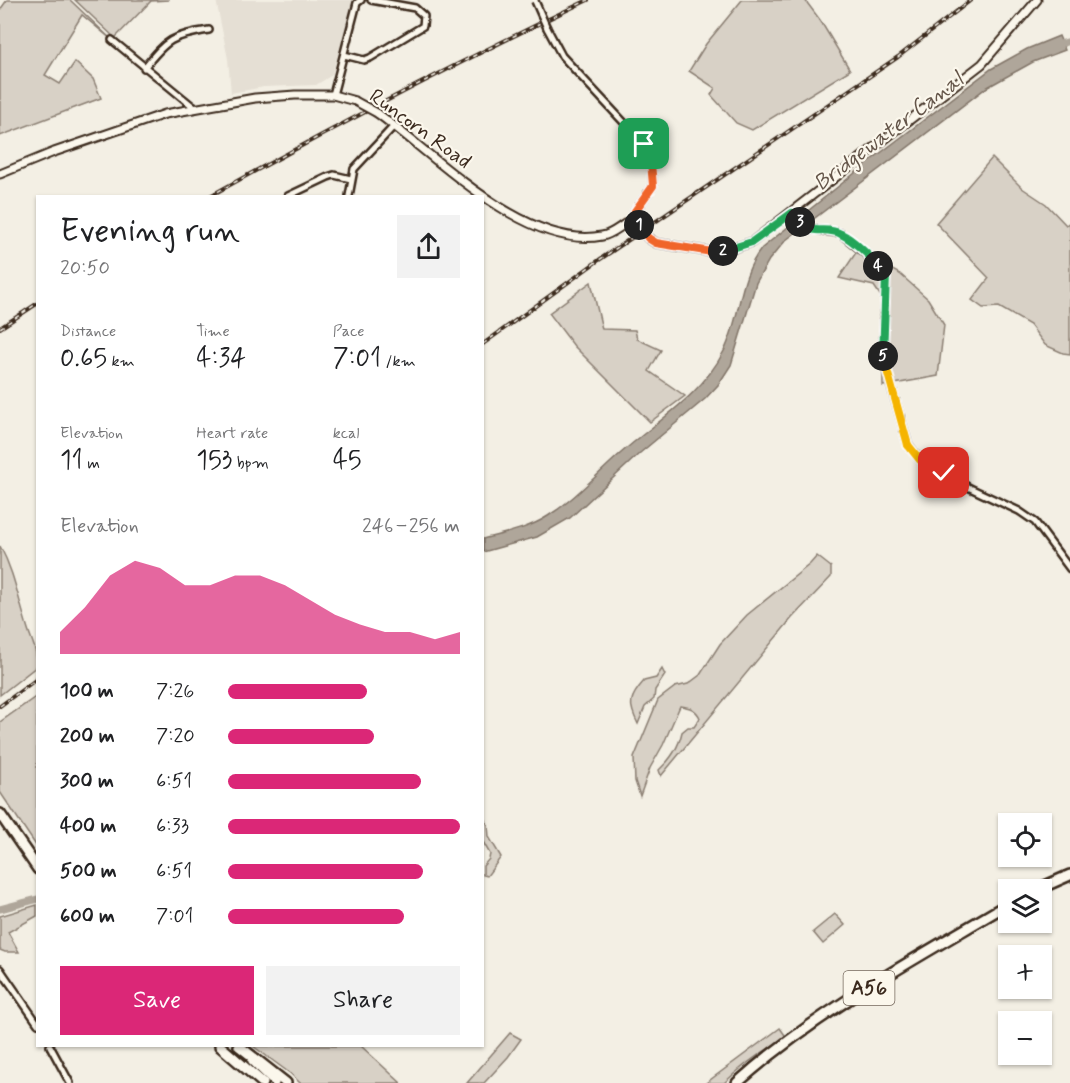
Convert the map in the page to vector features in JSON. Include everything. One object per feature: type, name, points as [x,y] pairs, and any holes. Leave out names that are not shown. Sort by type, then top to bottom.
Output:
[{"type":"main road","points":[[0,814],[36,867]]},
{"type":"main road","points":[[1052,883],[1070,875]]},
{"type":"main road","name":"A56","points":[[737,1083],[811,1027],[892,973],[998,910]]},
{"type":"main road","points":[[221,1047],[263,1083]]},
{"type":"main road","points":[[240,1047],[286,1083]]},
{"type":"street","points":[[333,95],[357,3],[361,0]]},
{"type":"street","points":[[344,54],[364,60],[370,58],[423,26],[424,16],[415,8],[371,0]]},
{"type":"street","points":[[535,0],[562,56],[644,144],[651,162],[653,186],[635,211],[635,223],[648,238],[656,243],[718,253],[752,242],[793,214],[982,64],[1037,0]]},
{"type":"street","points":[[144,68],[162,45],[171,39],[182,34],[209,30]]},
{"type":"street","points":[[112,40],[195,108]]},
{"type":"street","name":"Runcorn Road","points":[[0,174],[135,123],[195,108],[295,94],[333,95],[355,101],[377,113],[483,195]]},
{"type":"street","points":[[349,195],[354,169],[394,126]]},
{"type":"street","points":[[290,195],[334,175],[351,179]]},
{"type":"street","name":"Runcorn Road","points":[[484,196],[507,213],[532,225],[564,234],[592,237],[613,233],[635,223]]},
{"type":"street","points":[[793,214],[804,226],[814,231],[840,233],[873,260],[886,276],[883,358],[908,444],[920,460],[970,488],[1019,511],[1035,522],[1070,569]]},
{"type":"street","points":[[0,969],[36,1021]]},
{"type":"street","points":[[51,1047],[70,1083]]},
{"type":"street","points":[[240,1047],[275,1083]]},
{"type":"shaded area","points":[[7,0],[70,0],[112,40],[82,15],[45,75],[60,84],[75,62],[93,79],[101,98],[0,136],[0,10]]},
{"type":"shaded area","points":[[75,0],[169,0],[151,1],[115,38]]},
{"type":"shaded area","points":[[216,0],[354,0],[332,75],[316,85],[264,87],[231,93],[228,59]]},
{"type":"shaded area","points":[[742,0],[805,0],[820,20],[850,70],[752,130],[736,123],[711,95],[715,88],[689,71],[706,44]]},
{"type":"shaded area","points":[[1059,36],[1065,50],[1033,62],[986,88],[786,240],[769,260],[756,283],[731,365],[718,385],[705,399],[640,453],[570,518],[537,537],[484,552],[484,539],[532,524],[567,502],[678,406],[703,381],[714,367],[730,338],[748,272],[762,248],[866,164],[991,69],[1027,49]]},
{"type":"shaded area","points":[[992,158],[1022,188],[1046,204],[1066,225],[1070,222],[1070,354],[1045,345],[1030,325],[999,307],[983,308],[972,300],[989,278],[936,223]]},
{"type":"shaded area","points":[[857,251],[900,274],[928,299],[944,325],[938,376],[883,386],[882,298],[874,286],[839,278]]},
{"type":"shaded area","points":[[591,282],[602,329],[635,330],[637,339],[661,350],[649,371],[685,396],[650,422],[574,346],[549,313]]},
{"type":"shaded area","points":[[0,546],[12,575],[35,650],[36,667],[0,695]]},
{"type":"shaded area","points":[[817,556],[831,567],[831,577],[792,618],[661,776],[659,770],[667,762],[682,732],[688,727],[694,727],[700,718],[692,709],[680,706],[650,768],[640,796],[635,781],[634,758],[658,700],[675,687],[688,684],[700,675],[720,644],[747,615]]},
{"type":"shaded area","points":[[662,669],[665,675],[655,690],[654,699],[645,707],[638,724],[632,706],[635,692],[644,681],[656,678]]},
{"type":"shaded area","points":[[36,697],[36,846],[0,792],[0,722]]},
{"type":"shaded area","points":[[484,819],[488,825],[489,837],[501,857],[487,876],[484,875],[484,865],[490,854],[484,844]]},
{"type":"shaded area","points":[[36,905],[36,917],[8,932],[19,952],[0,950],[0,916]]},
{"type":"shaded area","points":[[835,914],[845,925],[823,944],[813,932]]},
{"type":"shaded area","points":[[780,1028],[787,1038],[754,1058],[724,1083],[706,1083]]},
{"type":"shaded area","points":[[510,1033],[521,1039],[508,1057],[484,1083],[467,1083]]},
{"type":"shaded area","points":[[254,1047],[362,1047],[401,1083],[300,1083]]},
{"type":"waterway","name":"Bridgewater Canal","points":[[1053,46],[1070,41]]},
{"type":"waterway","name":"Bridgewater Canal","points":[[0,909],[36,900]]},
{"type":"railway","points":[[212,195],[398,95],[588,0]]},
{"type":"railway","points":[[484,343],[599,260],[898,57],[971,0]]},
{"type":"railway","points":[[0,328],[36,304]]},
{"type":"railway","points":[[0,706],[36,679]]},
{"type":"route","points":[[644,144],[651,162],[653,186],[635,211],[632,221],[651,241],[718,253],[752,242],[792,213],[809,229],[840,233],[873,260],[886,276],[883,358],[908,444],[920,460],[944,473]]}]
